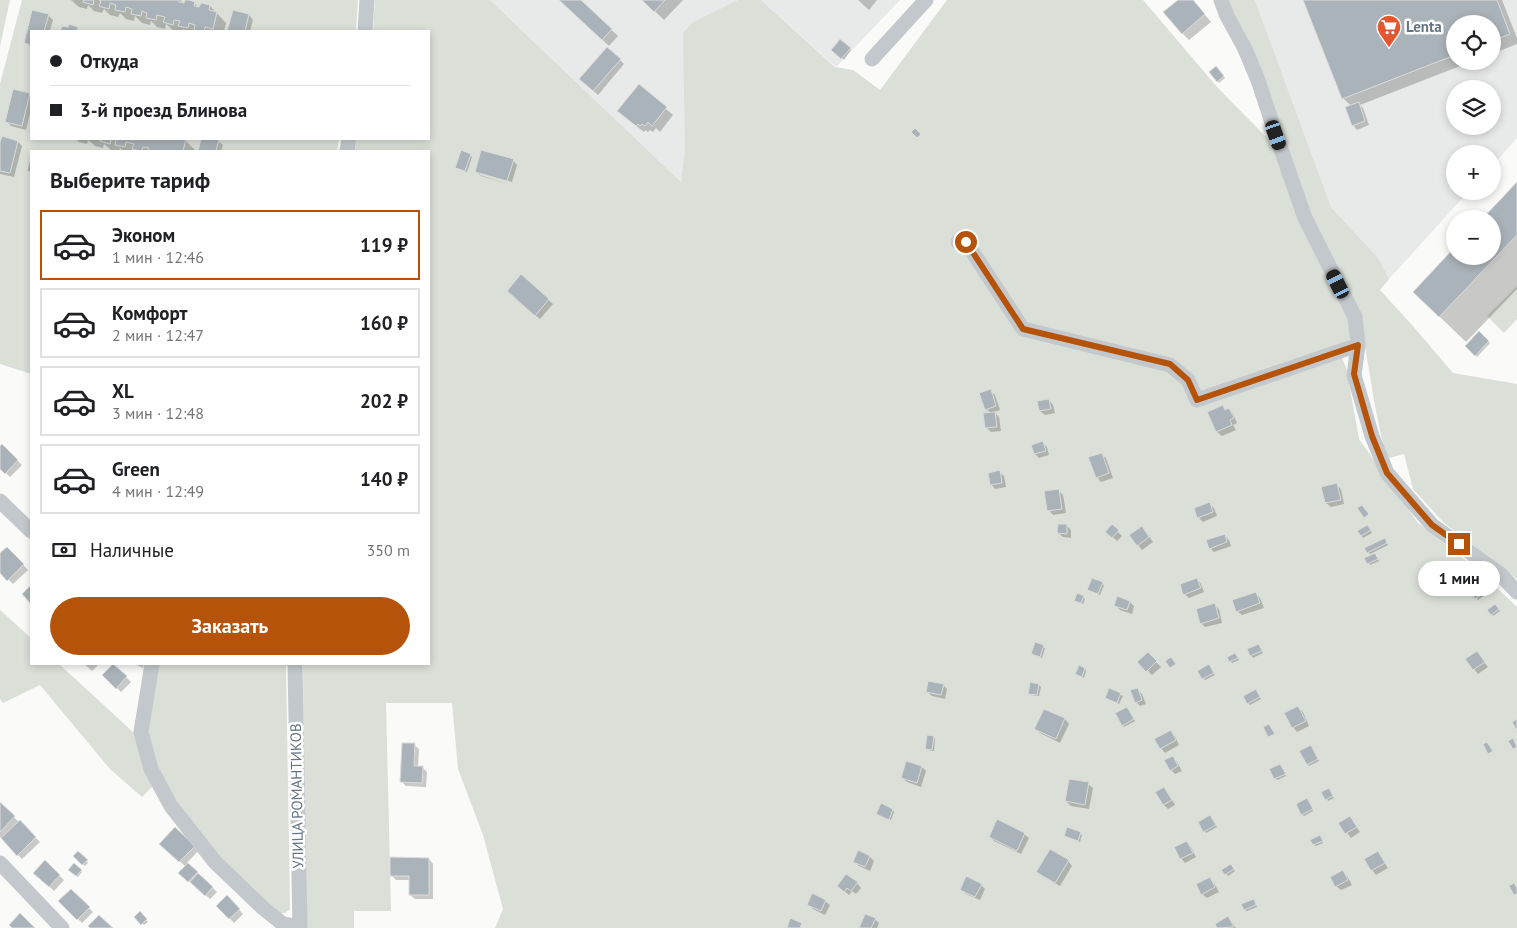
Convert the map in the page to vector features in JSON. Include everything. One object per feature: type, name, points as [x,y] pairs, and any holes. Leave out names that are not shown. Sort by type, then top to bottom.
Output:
[{"type":"street","points":[[365,30],[367,0]]},
{"type":"street","points":[[872,59],[926,0]]},
{"type":"street","points":[[1221,0],[1258,80],[1305,218],[1355,317],[1358,345],[1354,374],[1372,436],[1387,473],[1432,525],[1500,574],[1517,592]]},
{"type":"street","points":[[958,242],[966,242],[1023,329],[1170,364],[1188,380],[1197,400],[1358,345]]},
{"type":"street","points":[[0,501],[30,530]]},
{"type":"street","points":[[152,665],[141,732],[152,770],[171,806],[215,862],[262,908],[283,924],[300,928]]},
{"type":"street","name":"УЛИЦА РОМАНТИКОВ","points":[[294,665],[300,928]]},
{"type":"street","points":[[0,863],[62,928]]},
{"type":"shaded area","points":[[0,0],[10,0],[0,46]]},
{"type":"shaded area","points":[[22,0],[358,0],[356,30],[30,30],[30,140],[339,140],[337,150],[30,150],[30,374],[0,364],[0,84]]},
{"type":"shaded area","points":[[375,0],[490,0],[681,182],[685,147],[683,33],[693,22],[738,0],[761,0],[835,67],[853,70],[880,90],[947,0],[1143,0],[1218,88],[1272,143],[1349,320],[1350,338],[1341,356],[1346,367],[1359,439],[1418,523],[1477,569],[1517,607],[1517,928],[495,928],[503,909],[483,835],[458,769],[452,703],[386,703],[391,911],[354,911],[354,928],[305,928],[303,665],[430,665],[430,150],[355,150],[357,140],[430,140],[430,30],[373,30]]},
{"type":"shaded area","points":[[490,0],[738,0],[693,22],[681,182]]},
{"type":"shaded area","points":[[761,0],[900,0],[836,67]]},
{"type":"shaded area","points":[[1225,0],[1255,0],[1331,207],[1379,259],[1389,279],[1380,290],[1453,373],[1517,384],[1517,579],[1444,523],[1413,489],[1404,454],[1386,459],[1359,310],[1328,257]]},
{"type":"shaded area","points":[[1255,0],[1517,0],[1517,138],[1501,156],[1501,145],[1446,145],[1446,200],[1461,200],[1452,210],[1446,210],[1446,216],[1389,279],[1379,259],[1331,207]]},
{"type":"shaded area","points":[[1517,286],[1517,319],[1504,333],[1487,316]]},
{"type":"shaded area","points":[[0,610],[30,637],[30,665],[60,665],[134,733],[148,665],[286,665],[290,909],[285,913],[278,913],[216,859],[162,779],[142,797],[110,769],[40,685],[3,703],[0,699]]},
{"type":"building","points":[[84,0],[94,0],[93,5],[83,2]]},
{"type":"building","points":[[99,0],[179,0],[179,2],[184,3],[185,0],[189,0],[195,2],[194,6],[199,7],[201,3],[210,5],[209,10],[217,12],[213,29],[205,27],[204,30],[194,30],[195,25],[189,23],[188,28],[178,26],[180,21],[174,20],[173,25],[163,22],[165,17],[157,15],[156,20],[146,18],[147,13],[142,11],[141,16],[131,14],[132,9],[126,7],[125,12],[115,10],[116,5],[110,3],[109,9],[99,6],[101,1]]},
{"type":"building","points":[[559,0],[581,0],[612,29],[602,40]]},
{"type":"building","points":[[642,0],[665,0],[654,12]]},
{"type":"building","points":[[1178,0],[1193,0],[1205,14],[1182,34],[1163,12]]},
{"type":"building","name":"Lenta","points":[[1303,0],[1497,0],[1510,34],[1501,38],[1501,15],[1446,15],[1446,59],[1342,99]]},
{"type":"building","points":[[32,10],[49,14],[44,30],[30,30],[30,45],[24,43]]},
{"type":"building","points":[[233,10],[249,14],[245,30],[227,30]]},
{"type":"building","points":[[69,24],[78,27],[78,30],[60,30],[62,26],[68,27]]},
{"type":"building","points":[[840,39],[851,48],[841,59],[831,50]]},
{"type":"building","points":[[607,47],[621,59],[593,91],[579,79]]},
{"type":"building","points":[[1216,66],[1224,76],[1217,82],[1209,72]]},
{"type":"building","points":[[639,84],[667,107],[652,126],[648,122],[645,126],[638,124],[636,126],[617,111]]},
{"type":"building","points":[[13,89],[30,93],[22,126],[5,122]]},
{"type":"building","points":[[1359,102],[1365,121],[1352,126],[1345,107]]},
{"type":"building","points":[[915,128],[921,134],[917,138],[911,132]]},
{"type":"building","points":[[2,136],[18,141],[10,173],[0,171],[0,142]]},
{"type":"building","points":[[100,140],[111,140],[110,144]]},
{"type":"building","points":[[116,140],[186,140],[183,150],[148,150],[149,148],[143,147],[142,150],[136,150],[132,149],[134,144],[126,142],[125,147],[115,145]]},
{"type":"building","points":[[201,140],[219,140],[216,150],[198,150]]},
{"type":"building","points":[[461,150],[471,154],[465,171],[455,168]]},
{"type":"building","points":[[481,150],[514,159],[507,181],[475,172]]},
{"type":"building","points":[[30,158],[30,172],[27,171]]},
{"type":"building","points":[[1517,182],[1517,235],[1501,252],[1501,210],[1491,210]]},
{"type":"building","points":[[1446,257],[1446,265],[1488,265],[1439,317],[1413,292]]},
{"type":"building","points":[[521,274],[549,299],[535,316],[507,291]]},
{"type":"building","points":[[1479,331],[1489,341],[1475,356],[1465,346]]},
{"type":"building","points":[[991,389],[996,406],[985,410],[979,393]]},
{"type":"building","points":[[1049,399],[1051,409],[1039,411],[1037,401]]},
{"type":"building","points":[[1223,405],[1225,410],[1229,408],[1234,418],[1230,420],[1232,425],[1216,432],[1207,412]]},
{"type":"building","points":[[995,412],[997,427],[985,428],[983,413]]},
{"type":"building","points":[[1043,441],[1046,451],[1034,454],[1031,445]]},
{"type":"building","points":[[2,444],[18,460],[5,474],[0,469],[0,446]]},
{"type":"building","points":[[1102,453],[1109,473],[1096,478],[1088,457]]},
{"type":"building","points":[[1000,470],[1002,483],[990,485],[988,473]]},
{"type":"building","points":[[1337,483],[1341,500],[1325,503],[1321,487]]},
{"type":"building","points":[[1059,489],[1062,509],[1047,511],[1044,491]]},
{"type":"building","points":[[1210,502],[1213,512],[1197,518],[1194,508]]},
{"type":"building","points":[[1362,505],[1369,514],[1364,518],[1357,508]]},
{"type":"building","points":[[1058,524],[1067,524],[1067,534],[1057,533]]},
{"type":"building","points":[[1112,524],[1119,530],[1112,538],[1105,532]]},
{"type":"building","points":[[1367,525],[1371,530],[1361,536],[1357,531]]},
{"type":"building","points":[[1142,526],[1149,537],[1137,546],[1129,535]]},
{"type":"building","points":[[1225,534],[1227,542],[1209,549],[1206,540]]},
{"type":"building","points":[[1385,538],[1387,543],[1367,553],[1364,548]]},
{"type":"building","points":[[7,547],[24,564],[7,581],[0,573],[0,553]]},
{"type":"building","points":[[1375,553],[1378,559],[1367,564],[1364,558]]},
{"type":"building","points":[[1092,578],[1103,582],[1098,594],[1087,590]]},
{"type":"building","points":[[1197,578],[1201,588],[1183,595],[1180,584]]},
{"type":"building","points":[[30,586],[30,603],[22,594]]},
{"type":"building","points":[[1477,586],[1483,593],[1475,599],[1470,592]]},
{"type":"building","points":[[1256,592],[1260,603],[1236,612],[1232,600]]},
{"type":"building","points":[[1077,593],[1084,596],[1081,603],[1074,601]]},
{"type":"building","points":[[1117,596],[1130,601],[1127,610],[1114,606]]},
{"type":"building","points":[[1215,603],[1219,618],[1200,624],[1196,609]]},
{"type":"building","points":[[1495,604],[1499,609],[1491,615],[1487,610]]},
{"type":"building","points":[[1035,642],[1044,645],[1040,657],[1031,654]]},
{"type":"building","points":[[1259,644],[1262,651],[1250,656],[1247,649]]},
{"type":"building","points":[[1477,651],[1485,662],[1473,670],[1465,659]]},
{"type":"building","points":[[1148,652],[1157,661],[1146,672],[1137,662]]},
{"type":"building","points":[[1235,653],[1238,658],[1229,662],[1227,657]]},
{"type":"building","points":[[1171,657],[1176,664],[1170,668],[1165,661]]},
{"type":"building","points":[[1209,664],[1214,673],[1202,679],[1197,671]]},
{"type":"building","points":[[114,665],[127,676],[116,689],[102,675]]},
{"type":"building","points":[[1079,665],[1085,668],[1082,677],[1075,674]]},
{"type":"building","points":[[928,681],[944,684],[941,695],[926,692]]},
{"type":"building","points":[[1030,682],[1039,684],[1037,695],[1028,694]]},
{"type":"building","points":[[1109,688],[1121,693],[1117,703],[1105,698]]},
{"type":"building","points":[[1138,688],[1142,700],[1135,703],[1130,690]]},
{"type":"building","points":[[1256,689],[1260,697],[1247,704],[1243,696]]},
{"type":"building","points":[[1298,706],[1306,721],[1292,728],[1284,713]]},
{"type":"building","points":[[1127,707],[1134,719],[1122,726],[1115,713]]},
{"type":"building","points":[[1044,709],[1065,718],[1056,739],[1034,729]]},
{"type":"building","points":[[1517,719],[1517,729],[1516,729],[1512,722]]},
{"type":"building","points":[[1269,724],[1275,734],[1268,737],[1263,727]]},
{"type":"building","points":[[1171,730],[1176,740],[1160,749],[1154,739]]},
{"type":"building","points":[[927,735],[934,736],[932,750],[925,749]]},
{"type":"building","points":[[1513,738],[1517,747],[1513,749],[1508,741]]},
{"type":"building","points":[[1487,742],[1493,751],[1488,754],[1483,744]]},
{"type":"building","points":[[402,743],[415,743],[414,766],[423,766],[422,783],[400,782]]},
{"type":"building","points":[[1311,745],[1318,759],[1307,765],[1299,751]]},
{"type":"building","points":[[1173,756],[1178,766],[1170,771],[1164,760]]},
{"type":"building","points":[[906,761],[922,766],[917,783],[901,778]]},
{"type":"building","points":[[1280,764],[1286,774],[1274,779],[1269,769]]},
{"type":"building","points":[[1069,779],[1089,782],[1085,805],[1065,801]]},
{"type":"building","points":[[1164,787],[1172,800],[1163,805],[1155,792]]},
{"type":"building","points":[[1329,788],[1333,796],[1325,800],[1321,792]]},
{"type":"building","points":[[1307,798],[1313,809],[1301,815],[1296,804]]},
{"type":"building","points":[[0,802],[15,816],[0,832]]},
{"type":"building","points":[[881,803],[893,809],[889,820],[876,814]]},
{"type":"building","points":[[1210,815],[1216,825],[1203,832],[1198,822]]},
{"type":"building","points":[[1350,816],[1357,827],[1345,834],[1338,823]]},
{"type":"building","points":[[997,819],[1025,833],[1017,851],[989,837]]},
{"type":"building","points":[[20,820],[36,837],[17,856],[1,838]]},
{"type":"building","points":[[175,827],[195,846],[179,862],[159,844]]},
{"type":"building","points":[[1067,827],[1081,832],[1078,841],[1064,836]]},
{"type":"building","points":[[1320,835],[1323,841],[1313,845],[1310,840]]},
{"type":"building","points":[[1187,841],[1193,853],[1180,859],[1174,847]]},
{"type":"building","points":[[1050,849],[1069,860],[1055,883],[1036,872]]},
{"type":"building","points":[[858,850],[870,856],[865,867],[853,862]]},
{"type":"building","points":[[78,851],[88,860],[82,865],[73,856]]},
{"type":"building","points":[[1378,851],[1385,863],[1371,871],[1364,859]]},
{"type":"building","points":[[390,857],[429,858],[429,895],[409,895],[409,876],[390,876]]},
{"type":"building","points":[[45,860],[60,875],[49,887],[33,873]]},
{"type":"building","points":[[74,863],[82,870],[76,876],[68,870]]},
{"type":"building","points":[[188,863],[198,872],[188,882],[178,873]]},
{"type":"building","points":[[1231,864],[1234,869],[1225,875],[1221,870]]},
{"type":"building","points":[[1343,870],[1348,880],[1335,887],[1330,877]]},
{"type":"building","points":[[198,873],[213,887],[205,896],[190,882]]},
{"type":"building","points":[[846,874],[858,882],[851,891],[847,888],[844,892],[837,886]]},
{"type":"building","points":[[966,876],[982,884],[975,897],[960,890]]},
{"type":"building","points":[[1210,877],[1215,887],[1201,895],[1196,884]]},
{"type":"building","points":[[1514,883],[1517,888],[1517,894],[1514,895],[1509,886]]},
{"type":"building","points":[[71,889],[90,907],[77,920],[58,901]]},
{"type":"building","points":[[812,893],[826,900],[821,911],[807,905]]},
{"type":"building","points":[[227,895],[240,909],[229,919],[216,906]]},
{"type":"building","points":[[1254,899],[1256,905],[1244,910],[1241,904]]},
{"type":"building","points":[[140,911],[147,919],[141,925],[134,917]]},
{"type":"building","points":[[20,913],[35,928],[12,928],[9,925]]},
{"type":"building","points":[[865,914],[876,918],[871,928],[859,928]]},
{"type":"building","points":[[99,915],[113,928],[90,928],[88,926]]},
{"type":"building","points":[[1228,916],[1234,927],[1217,928],[1215,924]]},
{"type":"building","points":[[790,918],[802,923],[800,928],[787,928]]},
{"type":"place","name":"Lenta","points":[[1389,48]]},
{"type":"route","points":[[966,242],[1023,329],[1170,364],[1188,380],[1197,400],[1358,345],[1354,374],[1372,436],[1387,473],[1432,525],[1459,544]]}]
